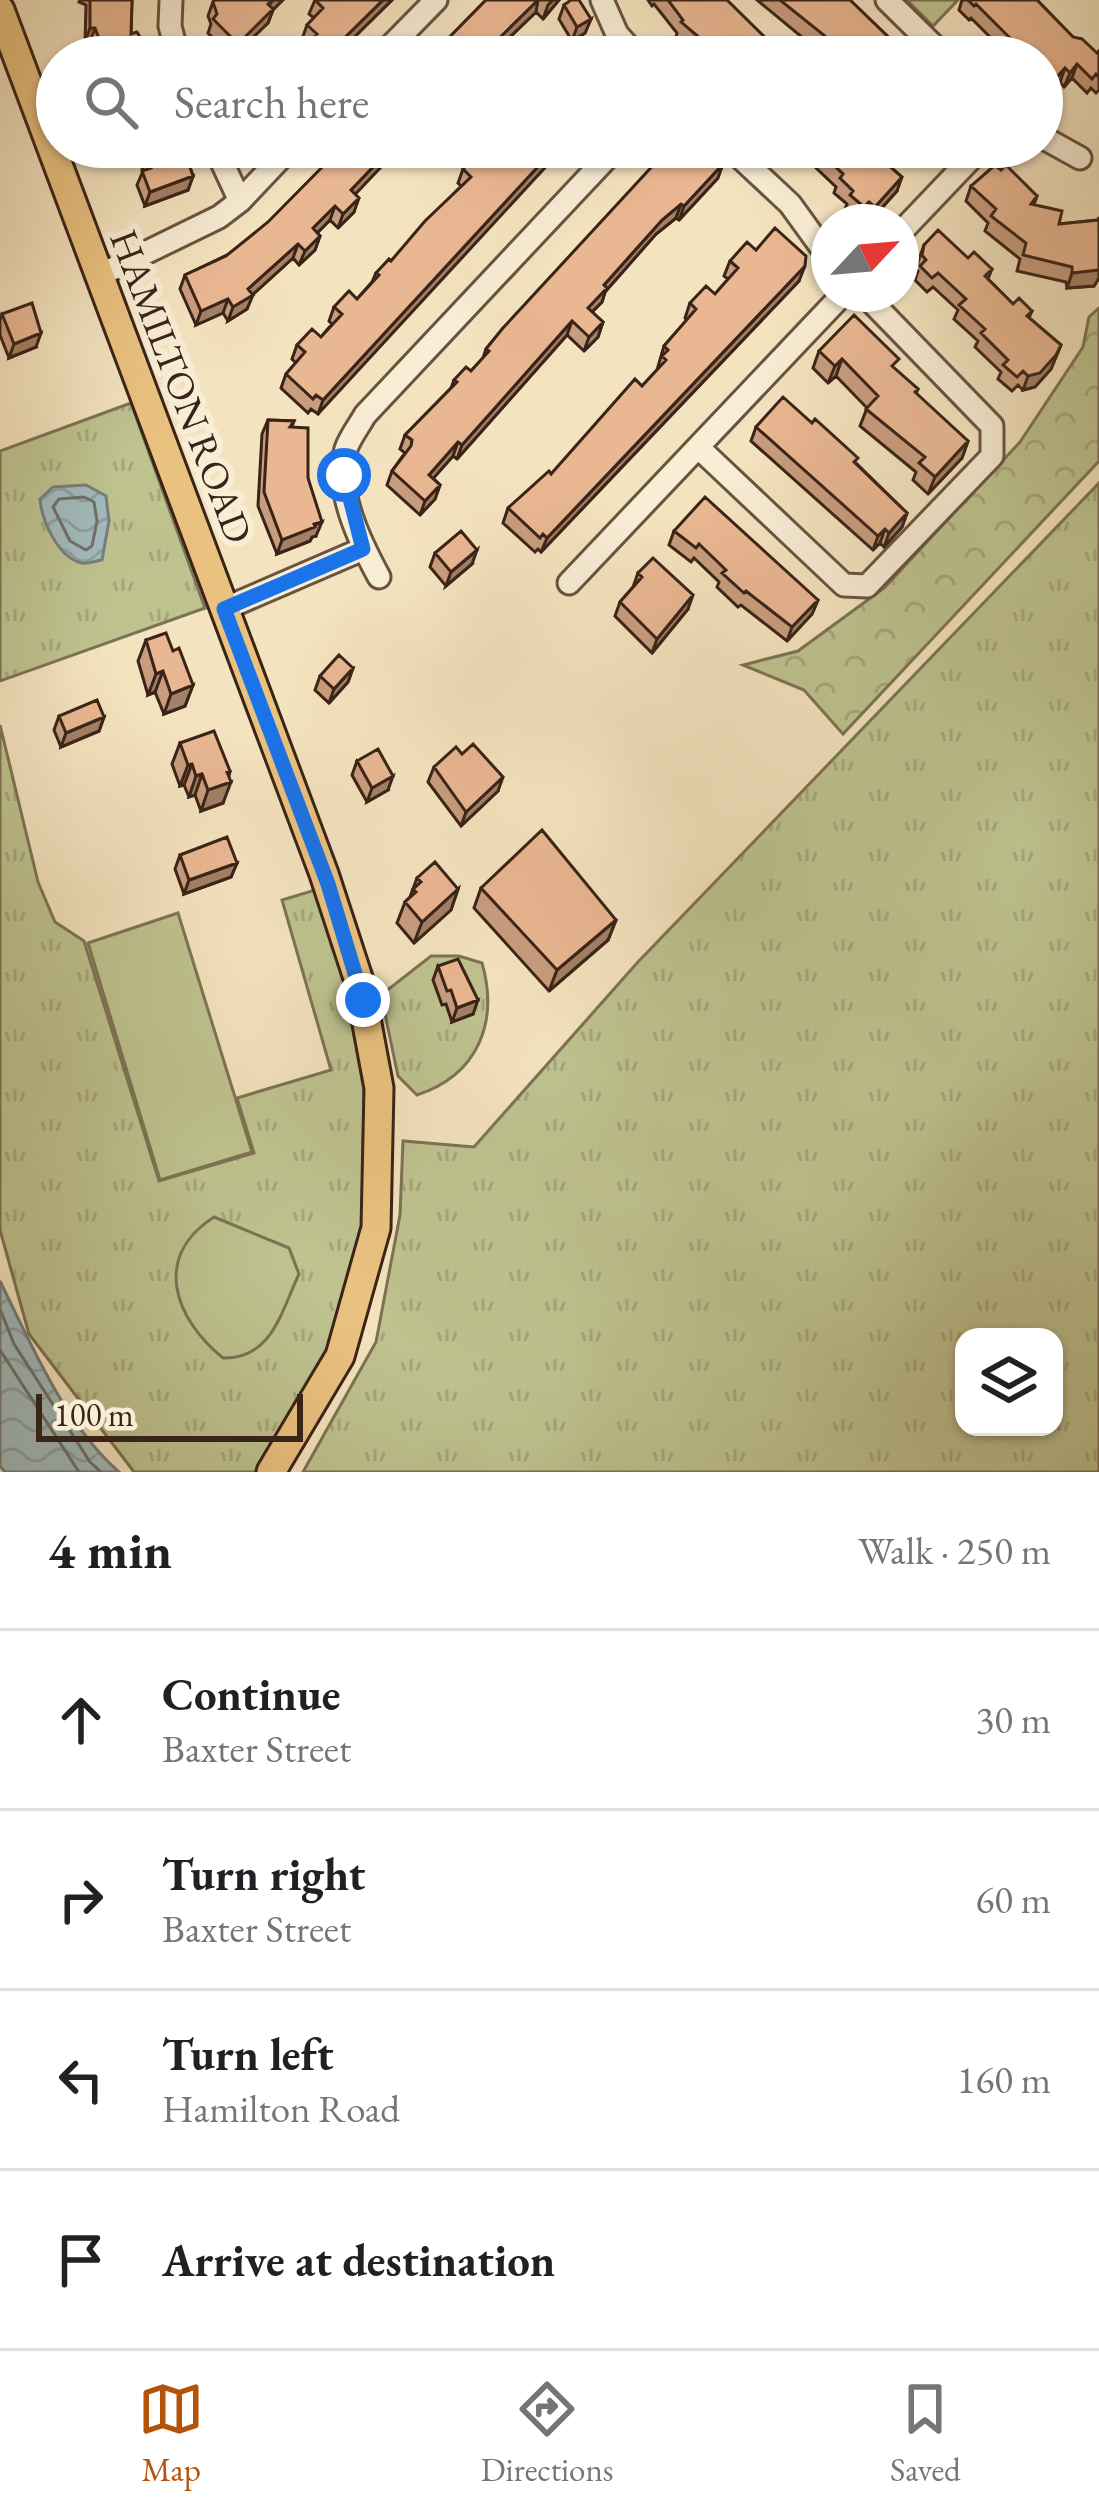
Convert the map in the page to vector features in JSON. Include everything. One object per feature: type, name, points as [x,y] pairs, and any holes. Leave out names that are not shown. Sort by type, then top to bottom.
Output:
[{"type":"main road","name":"HAMILTON ROAD","points":[[0,10],[36,108]]},
{"type":"main road","name":"HAMILTON ROAD","points":[[58,168],[353,961],[379,1088],[376,1228],[340,1356],[271,1472]]},
{"type":"street","points":[[171,0],[173,36]]},
{"type":"street","points":[[401,36],[436,0]]},
{"type":"street","points":[[602,0],[619,36]]},
{"type":"street","points":[[887,0],[924,36]]},
{"type":"street","points":[[1063,149],[1080,158]]},
{"type":"street","points":[[225,168],[240,201]]},
{"type":"street","points":[[98,276],[186,236],[240,201],[271,168]]},
{"type":"street","points":[[379,577],[363,549],[344,475],[346,448],[365,415],[597,168]]},
{"type":"street","points":[[751,168],[790,204],[811,233]]},
{"type":"street","points":[[919,213],[962,168]]},
{"type":"street","points":[[569,584],[826,312]]},
{"type":"street","points":[[699,448],[844,585],[867,586],[992,456],[992,425],[882,312]]},
{"type":"street","points":[[224,609],[363,549]]},
{"type":"green space","points":[[907,0],[958,0],[933,26]]},
{"type":"green space","points":[[1099,308],[1099,461],[843,734],[804,690],[743,665],[798,651],[884,588],[1020,442],[1083,347],[1089,317]]},
{"type":"green space","points":[[131,403],[205,608],[0,681],[0,451]]},
{"type":"green space","points":[[1099,483],[1099,1472],[303,1472],[376,1342],[400,1215],[403,1141],[474,1147],[637,963]]},
{"type":"green space","points":[[0,725],[38,882],[55,922],[84,941],[159,1181],[254,1153],[237,1098],[331,1070],[282,900],[315,890],[345,984],[364,1090],[362,1228],[329,1351],[256,1472],[134,1472],[29,1334],[0,1230]]},
{"type":"green space","points":[[178,913],[252,1152],[160,1180],[88,943]]},
{"type":"green space","points":[[431,956],[459,956],[482,963],[488,1006],[479,1044],[469,1060],[438,1086],[417,1095],[398,1076],[381,995]]},
{"type":"green space","points":[[214,1217],[289,1248],[299,1274],[273,1331],[253,1351],[240,1356],[223,1358],[206,1342],[192,1325],[177,1288],[182,1250]]},
{"type":"water","points":[[86,485],[106,496],[109,521],[102,560],[85,563],[73,560],[59,546],[40,499],[53,487]]},
{"type":"water","points":[[0,1281],[66,1408],[119,1472],[5,1472],[0,1466]]},
{"type":"building","points":[[90,0],[132,0],[131,34],[139,36],[98,36],[90,28]]},
{"type":"building","points":[[273,0],[268,4],[273,9],[246,36],[230,36],[213,19],[217,14],[213,2]]},
{"type":"building","points":[[315,0],[383,0],[346,36],[315,36],[307,25],[323,8]]},
{"type":"building","points":[[486,0],[538,0],[501,36],[451,36]]},
{"type":"building","points":[[579,0],[591,19],[577,27],[564,5]]},
{"type":"building","points":[[668,0],[727,0],[764,36],[697,36]]},
{"type":"building","points":[[780,0],[850,0],[887,36],[825,36]]},
{"type":"building","points":[[968,0],[1037,0],[1073,37],[1099,51],[1099,77],[1096,74],[1092,79],[1077,64],[1070,73],[1063,70],[1063,36],[1008,36]]},
{"type":"building","points":[[190,168],[193,176],[150,192],[142,171]]},
{"type":"building","points":[[321,168],[372,168],[351,190],[359,198],[343,214],[335,206],[313,228],[320,236],[305,251],[298,244],[248,289],[253,295],[233,307],[228,299],[201,311],[185,275],[226,256]]},
{"type":"building","points":[[537,168],[323,400],[316,395],[313,399],[286,374],[305,352],[297,345],[312,329],[321,337],[342,314],[334,307],[349,291],[357,299],[389,259],[471,177],[463,169]]},
{"type":"building","points":[[651,168],[719,168],[684,206],[662,220],[604,285],[607,288],[588,308],[603,322],[589,337],[572,321],[462,445],[458,442],[429,475],[440,485],[425,501],[392,471],[411,446],[412,440],[405,435],[466,367],[471,371],[503,328]]},
{"type":"building","points":[[837,168],[892,168],[902,177],[878,204],[860,204],[840,178],[843,174]]},
{"type":"building","points":[[992,168],[1009,168],[1037,196],[1031,204],[1062,211],[1059,224],[1099,220],[1099,270],[1072,273],[1072,267],[1023,255],[1026,243],[991,216],[996,209],[971,186]]},
{"type":"building","points":[[775,228],[806,256],[805,266],[547,538],[543,534],[540,538],[508,508],[549,471],[551,474],[635,379],[642,386],[666,360],[664,346],[696,309],[690,303],[706,286],[715,294],[738,268],[730,261],[747,242],[756,250]]},
{"type":"building","points":[[938,230],[968,258],[974,252],[992,269],[985,276],[1013,304],[1019,298],[1032,311],[1027,316],[1061,345],[1040,373],[1028,376],[1023,371],[1017,377],[1003,365],[1008,360],[959,305],[966,299],[938,273],[932,278],[920,266],[926,260],[924,245]]},
{"type":"building","points":[[32,303],[41,333],[14,344],[2,314]]},
{"type":"building","points":[[854,315],[899,359],[892,366],[918,389],[915,392],[968,441],[935,477],[919,463],[925,457],[866,409],[878,396],[842,359],[835,366],[819,351]]},
{"type":"building","points":[[783,397],[858,458],[854,462],[907,513],[889,533],[885,529],[878,536],[756,427]]},
{"type":"building","points":[[268,420],[294,421],[290,427],[308,428],[308,478],[322,522],[282,540],[264,492]]},
{"type":"building","points":[[705,497],[818,600],[792,627],[744,593],[699,544],[696,548],[674,531]]},
{"type":"building","points":[[461,531],[477,550],[451,572],[435,553]]},
{"type":"building","points":[[653,558],[693,595],[657,639],[620,602]]},
{"type":"building","points":[[166,633],[173,651],[179,648],[193,685],[171,694],[163,671],[156,674],[146,640]]},
{"type":"building","points":[[339,655],[353,668],[334,689],[320,676]]},
{"type":"building","points":[[97,700],[104,717],[66,733],[59,716]]},
{"type":"building","points":[[214,731],[231,782],[208,790],[202,774],[196,776],[192,764],[188,765],[180,743]]},
{"type":"building","points":[[473,744],[503,777],[466,812],[434,767],[456,747],[462,754]]},
{"type":"building","points":[[378,749],[393,776],[372,788],[357,761]]},
{"type":"building","points":[[542,830],[616,920],[557,970],[481,888]]},
{"type":"building","points":[[227,837],[237,863],[189,880],[180,855]]},
{"type":"building","points":[[435,862],[458,889],[422,922],[405,902],[421,882],[417,878]]},
{"type":"building","points":[[458,959],[478,1000],[457,1008],[438,966]]},
{"type":"route","points":[[344,475],[363,549],[224,609],[328,884],[363,1000]]}]
